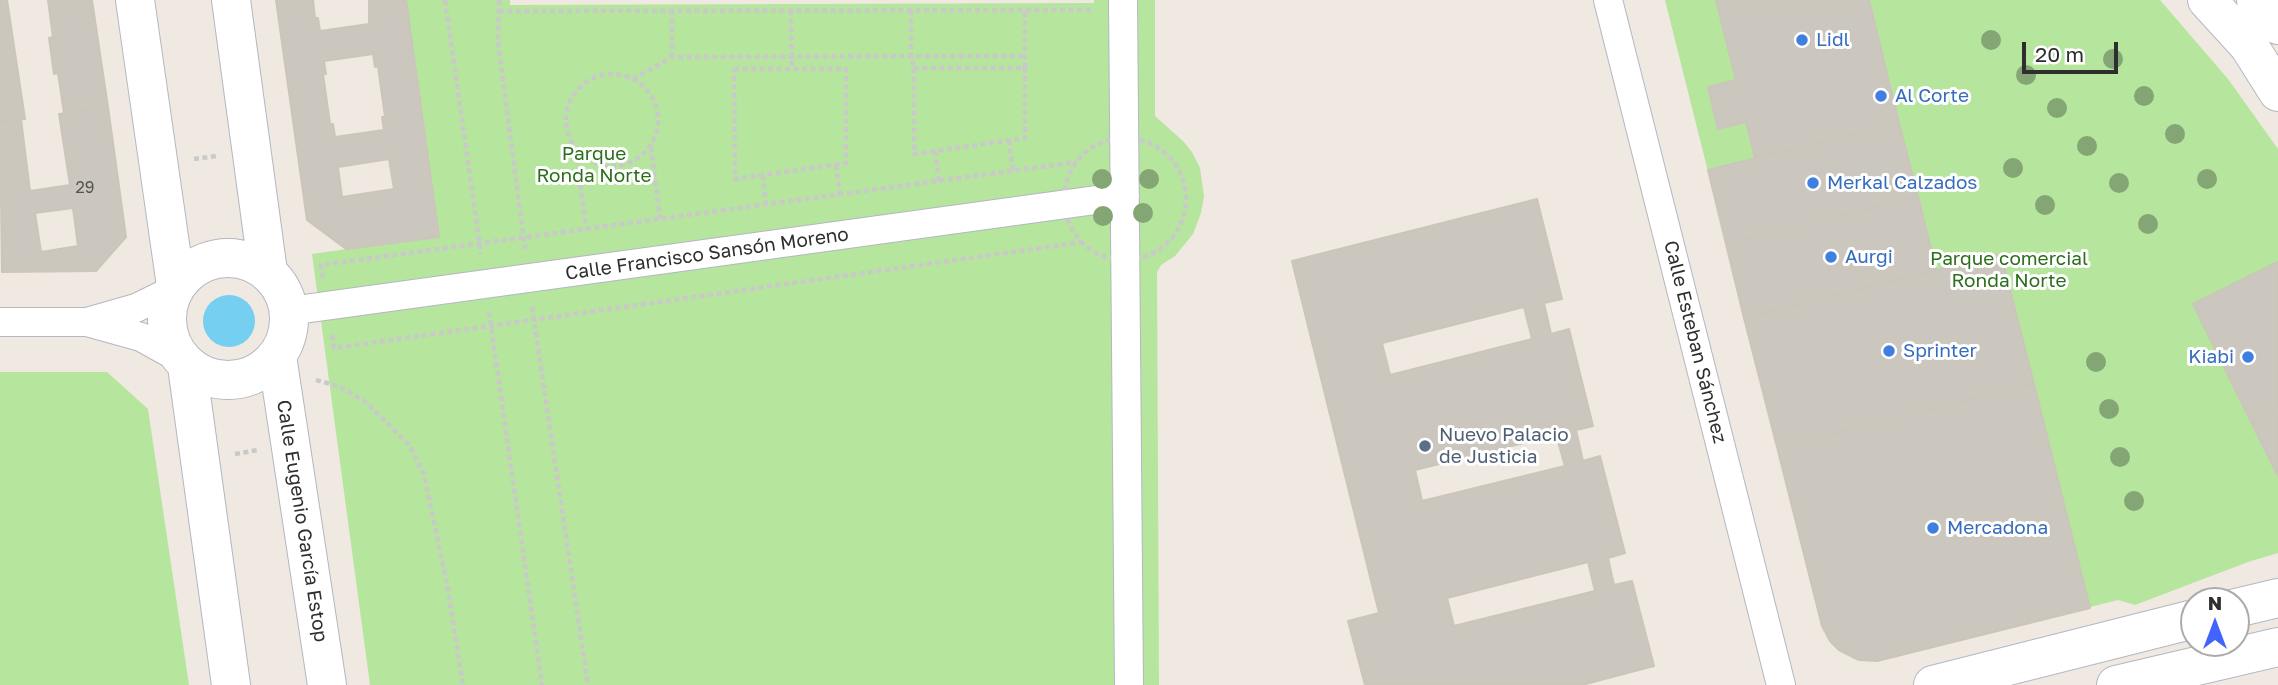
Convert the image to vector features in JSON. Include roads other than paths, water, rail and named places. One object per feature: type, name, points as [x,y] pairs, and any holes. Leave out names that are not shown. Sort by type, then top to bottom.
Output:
[{"type":"main road","points":[[135,0],[174,288],[166,317],[172,345],[183,362],[204,377],[224,381],[244,379],[279,366],[289,328],[289,312],[282,290],[268,272],[249,262],[229,258],[209,261],[190,271],[174,288]]},
{"type":"main road","points":[[231,0],[268,272]]},
{"type":"main road","points":[[2207,0],[2249,46],[2278,92]]},
{"type":"main road","points":[[2256,0],[2278,25]]},
{"type":"main road","points":[[183,362],[200,460],[231,685]]},
{"type":"main road","name":"Calle Eugenio García Estop","points":[[279,366],[327,685]]},
{"type":"main road","points":[[2250,605],[2278,598]]},
{"type":"main road","points":[[1933,685],[2180,622]]},
{"type":"main road","points":[[2116,685],[2278,646]]},
{"type":"street","name":"Calle Esteban Sánchez","points":[[1608,0],[1781,685]]},
{"type":"street","points":[[1113,5],[1125,196],[1129,685]]},
{"type":"street","name":"Calle Francisco Sansón Moreno","points":[[289,312],[1125,196]]},
{"type":"street","points":[[87,322],[136,308],[174,288]]},
{"type":"street","points":[[0,322],[87,322],[141,337],[183,362]]},
{"type":"street","points":[[2148,630],[2159,675]]},
{"type":"water","points":[[229,295],[239,297],[247,303],[253,311],[253,331],[247,339],[239,345],[229,347],[219,345],[211,339],[205,331],[203,321],[205,311],[211,303],[219,297]]},
{"type":"place","name":"Lidl","points":[[1802,40]]},
{"type":"place","name":"Al Corte","points":[[1881,96]]},
{"type":"place","name":"Merkal Calzados","points":[[1813,183]]},
{"type":"place","name":"Aurgi","points":[[1831,257]]},
{"type":"place","name":"Sprinter","points":[[1889,351]]},
{"type":"place","name":"Kiabi","points":[[2248,357]]},
{"type":"place","name":"Nuevo Palacio de Justicia","points":[[1425,446]]},
{"type":"place","name":"Mercadona","points":[[1933,528]]},
{"type":"park label","name":"Parque Ronda Norte","points":[[594,165]]},
{"type":"park label","name":"Parque comercial Ronda Norte","points":[[2009,270]]}]
